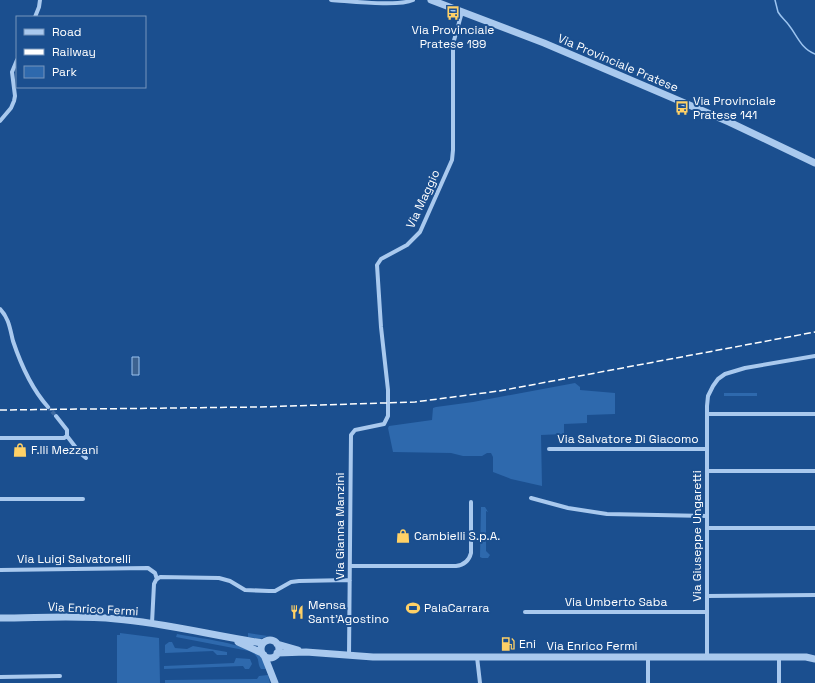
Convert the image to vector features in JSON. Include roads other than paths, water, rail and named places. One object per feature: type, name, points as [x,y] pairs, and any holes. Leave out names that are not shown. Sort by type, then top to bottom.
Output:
[{"type":"street","points":[[35,16],[40,0]]},
{"type":"street","points":[[331,0],[376,3],[405,3],[413,0]]},
{"type":"street","name":"Via Provinciale Pratese","points":[[431,0],[544,43],[701,110],[815,163]]},
{"type":"street","name":"Via Maggio","points":[[350,444],[352,432],[358,429],[384,424],[388,419],[388,384],[381,327],[377,265],[381,259],[408,245],[420,232],[452,160],[453,44],[462,12]]},
{"type":"street","points":[[0,121],[11,108],[14,101],[15,96],[12,72],[16,62]]},
{"type":"street","points":[[0,309],[9,322],[13,340],[30,383],[48,407]]},
{"type":"street","name":"Via Giuseppe Ungaretti","points":[[707,657],[707,414],[709,393],[716,382],[725,374],[741,369],[815,356]]},
{"type":"street","points":[[707,414],[815,414]]},
{"type":"street","points":[[56,416],[67,430],[67,436],[80,453],[86,458]]},
{"type":"street","points":[[0,438],[64,438],[67,436]]},
{"type":"street","name":"Via Gianna Manzini","points":[[349,656],[350,444]]},
{"type":"street","name":"Via Salvatore Di Giacomo","points":[[549,449],[707,449]]},
{"type":"street","points":[[707,471],[815,471]]},
{"type":"street","points":[[531,498],[568,508],[607,514],[707,516]]},
{"type":"street","points":[[0,499],[83,499]]},
{"type":"street","points":[[350,566],[456,566],[462,564],[469,558],[471,553],[472,502]]},
{"type":"street","points":[[707,528],[815,528]]},
{"type":"street","name":"Via Luigi Salvatorelli","points":[[0,570],[148,568],[155,573],[157,579]]},
{"type":"street","points":[[152,623],[154,584],[157,579],[162,577],[219,578],[230,581],[245,590],[269,592],[292,582],[350,580]]},
{"type":"street","points":[[707,596],[815,595]]},
{"type":"street","name":"Via Umberto Saba","points":[[525,612],[707,612]]},
{"type":"street","name":"Via Enrico Fermi","points":[[0,618],[98,618],[152,623],[230,638]]},
{"type":"street","points":[[230,638],[263,643],[270,640],[277,644],[306,652]]},
{"type":"street","points":[[230,638],[269,658],[276,655],[306,652]]},
{"type":"street","points":[[263,643],[261,648],[272,671],[275,683]]},
{"type":"street","points":[[272,671],[278,648],[277,644]]},
{"type":"street","name":"Via Enrico Fermi","points":[[306,652],[349,656],[477,657],[806,657],[815,655]]},
{"type":"street","points":[[477,657],[480,683]]},
{"type":"street","points":[[648,657],[648,683]]},
{"type":"street","points":[[779,657],[779,683]]},
{"type":"street","name":"Via Enrico Fermi","points":[[806,657],[815,659]]},
{"type":"street","points":[[0,677],[60,676]]},
{"type":"waterway","points":[[775,0],[779,14],[806,49],[815,54]]},
{"type":"tunnel","points":[[48,407],[56,416]]},
{"type":"railway","points":[[0,410],[259,407],[415,402],[499,391],[815,332]]},
{"type":"place","name":"Via Provinciale Pratese 199","points":[[453,13]]},
{"type":"place","name":"Via Provinciale Pratese 141","points":[[682,108]]},
{"type":"place","name":"F.lli Mezzani","points":[[20,450]]},
{"type":"place","name":"Cambielli S.p.A.","points":[[403,536]]},
{"type":"place","name":"PalaCarrara","points":[[413,608]]},
{"type":"place","name":"Mensa Sant'Agostino","points":[[297,612]]},
{"type":"place","name":"Eni","points":[[508,644]]}]
